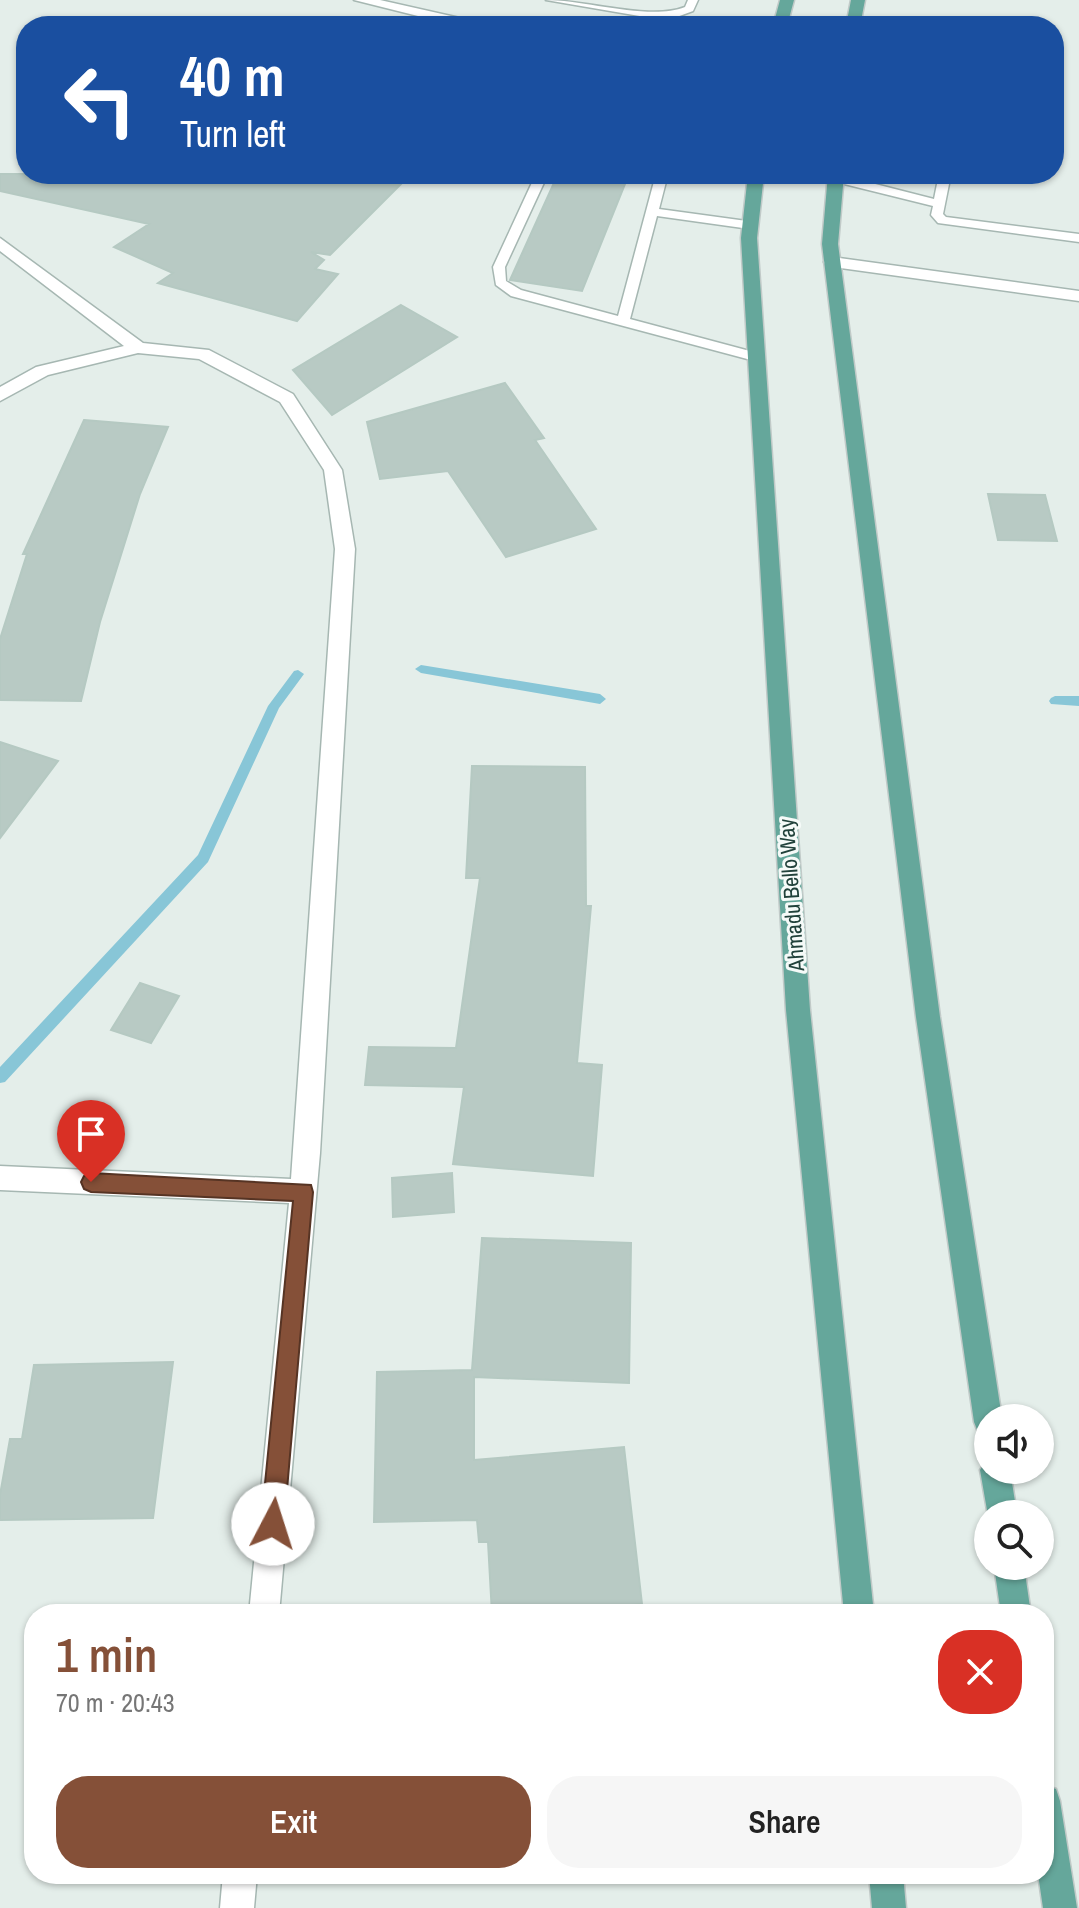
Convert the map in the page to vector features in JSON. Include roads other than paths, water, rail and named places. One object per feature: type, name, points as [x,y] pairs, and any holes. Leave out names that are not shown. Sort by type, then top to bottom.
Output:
[{"type":"main road","name":"Ahmadu Bello Way","points":[[755,184],[750,225],[756,357],[798,1010],[858,1604]]},
{"type":"main road","points":[[835,184],[830,244],[832,262],[928,1017],[985,1404]]},
{"type":"main road","points":[[1011,1580],[1015,1604]]},
{"type":"main road","points":[[1054,1868],[1060,1908]]},
{"type":"main road","points":[[887,1884],[889,1908]]},
{"type":"street","points":[[371,1],[435,16]]},
{"type":"street","points":[[0,243],[138,348]]},
{"type":"street","points":[[832,262],[1079,296]]},
{"type":"street","points":[[0,395],[42,371],[138,348],[203,354],[287,398],[333,470],[345,549],[303,1192],[265,1604]]},
{"type":"street","points":[[0,1178],[303,1192]]},
{"type":"street","points":[[237,1908],[239,1884]]},
{"type":"lane","points":[[551,0],[657,16],[674,15],[689,9],[693,0]]},
{"type":"lane","points":[[537,184],[499,267],[500,282],[516,293],[756,357]]},
{"type":"lane","points":[[623,322],[659,184]]},
{"type":"lane","points":[[865,184],[939,204]]},
{"type":"lane","points":[[943,184],[937,215],[942,220],[1079,238]]},
{"type":"lane","points":[[652,212],[750,225]]},
{"type":"waterway","points":[[421,669],[600,699]]},
{"type":"waterway","points":[[0,1077],[203,858],[274,706],[298,674]]},
{"type":"waterway","points":[[1055,701],[1079,701]]}]
